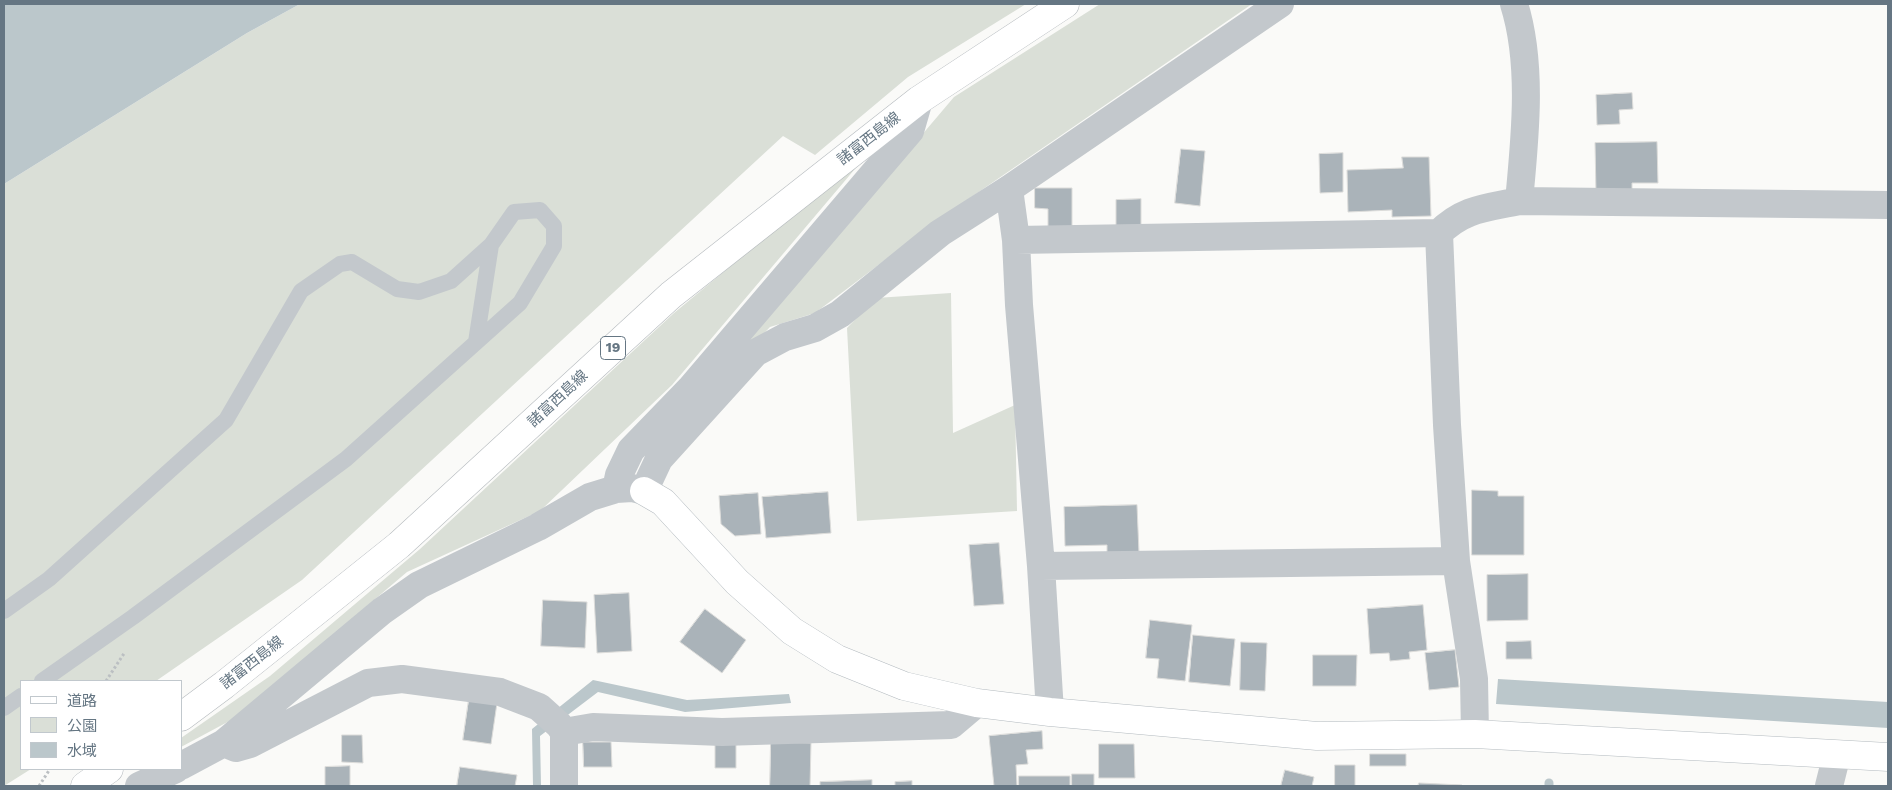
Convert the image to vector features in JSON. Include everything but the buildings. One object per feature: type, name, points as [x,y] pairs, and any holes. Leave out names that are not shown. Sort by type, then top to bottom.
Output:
[{"type":"street","name":"諸富西島線","points":[[182,716],[224,686],[399,545],[671,295],[919,100],[1065,4]]},
{"type":"street","points":[[644,492],[660,459],[756,353],[785,337],[815,328],[840,314],[940,233],[1009,190],[1280,4]]},
{"type":"street","points":[[1514,4],[1519,20],[1525,73],[1523,156],[1519,200]]},
{"type":"street","points":[[616,489],[619,475],[631,450],[690,389],[910,131],[919,100]]},
{"type":"street","points":[[1009,190],[1016,240],[1019,305],[1041,566],[1050,712]]},
{"type":"street","points":[[1016,240],[1439,233],[1451,221],[1468,212],[1519,200],[1888,205]]},
{"type":"street","points":[[1439,233],[1447,425],[1456,561],[1474,679],[1475,734]]},
{"type":"street","points":[[182,765],[224,743],[382,611],[419,585],[538,527],[590,497],[616,489],[632,488],[663,502],[737,582],[792,631],[838,659],[904,686],[977,703],[1050,712],[1316,736],[1475,734],[1888,757]]},
{"type":"street","points":[[1041,566],[1456,561]]},
{"type":"street","points":[[224,743],[236,748],[250,744],[368,683],[402,679],[500,692],[538,707],[557,724],[593,727],[722,732],[951,725],[977,703]]},
{"type":"street","points":[[557,724],[564,786]]},
{"type":"street","points":[[1829,786],[1837,754]]},
{"type":"street","points":[[85,786],[108,770]]},
{"type":"street","points":[[139,786],[174,770]]},
{"type":"lane","points":[[4,611],[49,579],[226,420],[301,291],[340,264],[352,262],[397,288],[419,292],[451,281],[491,244],[514,212],[540,210],[554,226],[554,246],[520,302],[346,459],[133,618],[43,680]]},
{"type":"lane","points":[[476,342],[491,244]]},
{"type":"lane","points":[[4,708],[20,697]]},
{"type":"path","points":[[39,786],[49,770]]},
{"type":"green space","points":[[300,4],[1026,4],[908,77],[815,155],[783,136],[302,580],[157,680],[20,680],[20,770],[29,770],[4,786],[4,184],[247,33]]},
{"type":"green space","points":[[1100,4],[1252,4],[938,220],[815,313],[770,327],[669,433],[954,97]]},
{"type":"green space","points":[[871,150],[672,385],[540,511],[407,572],[235,718],[182,746],[182,737],[270,676],[420,549],[674,313]]},
{"type":"green space","points":[[951,293],[953,433],[1015,405],[1017,511],[857,521],[847,328],[876,298]]},
{"type":"water","points":[[4,4],[300,4],[247,33],[4,184]]},
{"type":"water","points":[[1498,679],[1888,702],[1888,728],[1496,704]]},
{"type":"water","points":[[593,680],[687,700],[789,694],[791,703],[685,712],[598,692],[540,736],[541,786],[533,786],[532,729]]}]
